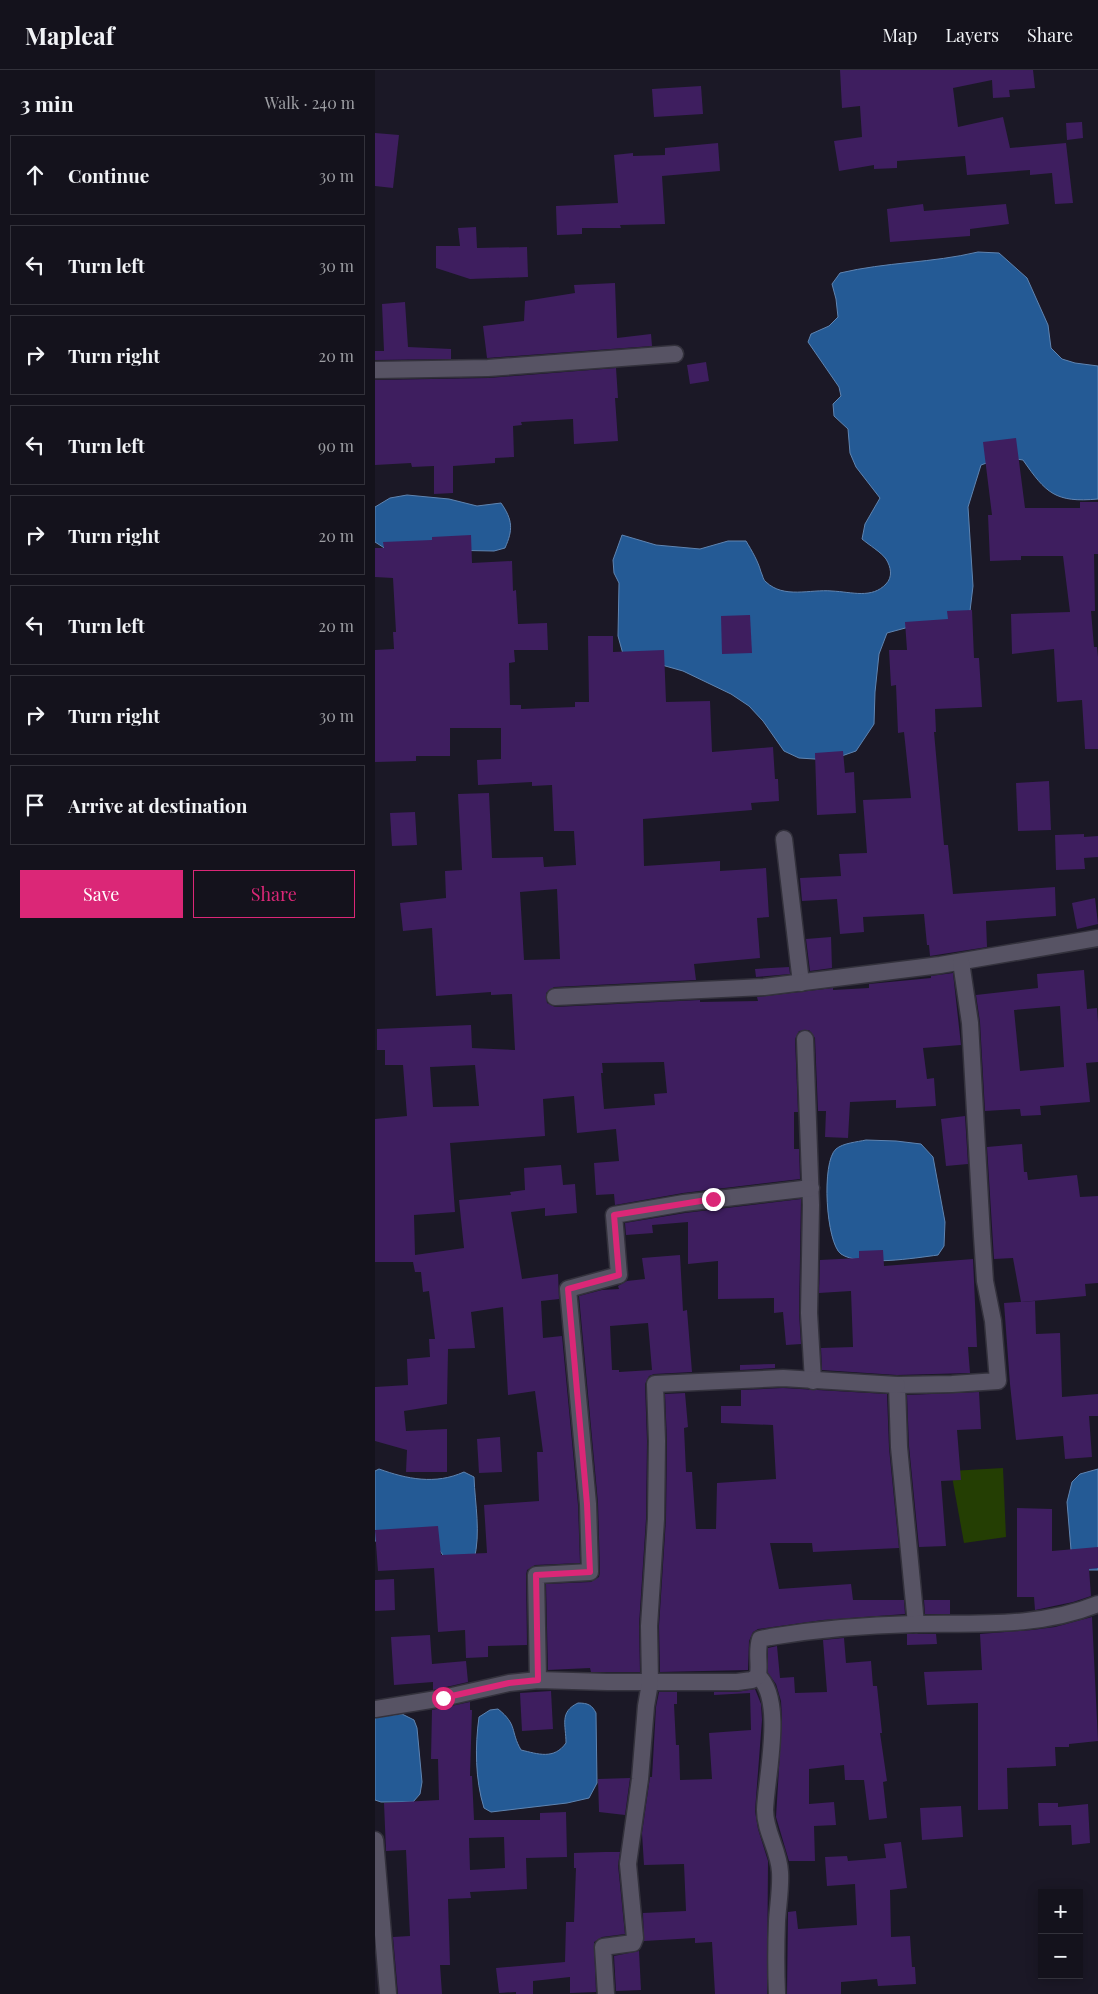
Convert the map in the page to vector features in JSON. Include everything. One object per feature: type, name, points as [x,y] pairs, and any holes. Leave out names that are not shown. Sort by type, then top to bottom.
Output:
[{"type":"street","points":[[375,370],[488,368],[675,354]]},
{"type":"street","points":[[784,839],[801,983]]},
{"type":"street","points":[[555,997],[764,987],[801,983],[961,962],[1098,938]]},
{"type":"street","points":[[606,1994],[603,1947],[633,1943],[635,1938],[628,1864],[643,1761],[646,1706],[650,1683],[649,1607],[656,1519],[657,1441],[655,1384],[783,1378],[897,1386],[998,1380],[993,1321],[985,1281],[981,1236],[970,1023],[961,962]]},
{"type":"street","points":[[805,1039],[811,1188],[809,1313],[813,1381]]},
{"type":"street","points":[[538,1680],[536,1575],[590,1572],[587,1504],[568,1289],[619,1275],[614,1215],[684,1203],[811,1188]]},
{"type":"street","points":[[897,1386],[899,1447],[916,1624]]},
{"type":"street","points":[[777,1994],[777,1923],[781,1877],[779,1860],[766,1824],[765,1809],[772,1749],[770,1702],[767,1689],[758,1676],[758,1647],[761,1639],[825,1628],[916,1624],[1013,1623],[1079,1612],[1098,1604]]},
{"type":"street","points":[[375,1709],[443,1698],[509,1683],[538,1680],[650,1683],[737,1682],[752,1680],[758,1676]]},
{"type":"street","points":[[375,1840],[388,1994]]},
{"type":"green space","points":[[1003,1468],[1006,1537],[964,1543],[951,1471]]},
{"type":"water","points":[[978,252],[999,253],[1027,278],[1048,325],[1051,348],[1062,359],[1098,366],[1098,499],[1071,499],[1053,493],[1038,481],[1023,460],[1003,457],[981,465],[968,507],[973,586],[970,611],[945,625],[909,627],[887,633],[879,654],[874,724],[856,751],[830,760],[799,758],[784,751],[763,721],[749,706],[731,694],[683,671],[623,654],[618,636],[619,583],[614,573],[613,560],[622,535],[656,545],[700,549],[728,541],[746,541],[757,560],[764,580],[781,590],[789,592],[832,591],[861,594],[874,592],[886,584],[890,575],[888,562],[862,539],[865,524],[880,498],[856,467],[850,453],[848,429],[834,416],[833,404],[841,396],[839,387],[808,342],[811,334],[829,326],[838,317],[832,284],[840,273]]},
{"type":"water","points":[[407,495],[449,499],[477,506],[501,503],[511,525],[505,548],[494,551],[386,549],[375,542],[375,507],[390,498]]},
{"type":"water","points":[[866,1140],[921,1144],[933,1157],[945,1222],[944,1246],[938,1255],[874,1261],[861,1260],[841,1254],[836,1247],[832,1235],[827,1202],[828,1169],[831,1157],[839,1147]]},
{"type":"water","points":[[379,1469],[400,1476],[421,1479],[442,1478],[464,1472],[474,1477],[477,1539],[474,1560],[445,1558],[438,1548],[375,1541],[375,1471]]},
{"type":"water","points":[[1098,1469],[1098,1570],[1083,1570],[1071,1550],[1067,1502],[1072,1482],[1080,1474]]},
{"type":"water","points":[[578,1703],[589,1705],[596,1713],[597,1783],[589,1798],[567,1803],[491,1812],[484,1808],[479,1786],[477,1762],[479,1717],[490,1710],[498,1709],[511,1724],[521,1750],[551,1754],[566,1743],[566,1715]]},
{"type":"water","points":[[402,1714],[414,1720],[417,1728],[422,1782],[420,1794],[413,1802],[381,1802],[375,1800],[375,1717]]},
{"type":"building","points":[[840,70],[1033,70],[1035,88],[1009,90],[1010,97],[993,98],[992,80],[953,88],[958,127],[1003,117],[1010,148],[1066,143],[1073,203],[1055,204],[1052,173],[1030,175],[1030,170],[967,175],[965,156],[897,161],[897,168],[874,169],[874,165],[839,171],[834,141],[862,137],[860,106],[842,108]]},
{"type":"building","points":[[701,86],[703,114],[654,117],[652,89]]},
{"type":"building","points":[[1082,122],[1083,138],[1067,140],[1066,123]]},
{"type":"building","points":[[375,133],[399,135],[393,188],[375,186]]},
{"type":"building","points":[[718,143],[720,171],[662,176],[665,224],[620,225],[621,228],[582,228],[582,234],[557,235],[556,206],[618,203],[614,155],[633,153],[633,156],[665,155],[665,148]]},
{"type":"building","points":[[923,204],[924,211],[1006,204],[1009,224],[970,229],[970,236],[890,242],[887,209]]},
{"type":"building","points":[[476,227],[477,248],[527,247],[528,277],[470,279],[436,268],[436,246],[460,246],[458,228]]},
{"type":"building","points":[[615,283],[617,338],[651,334],[652,346],[487,358],[483,326],[524,321],[525,301],[575,293],[574,285]]},
{"type":"building","points":[[405,302],[408,347],[451,349],[451,359],[375,360],[375,351],[384,351],[382,304]]},
{"type":"building","points":[[706,362],[709,381],[690,384],[687,365]]},
{"type":"building","points":[[616,368],[618,398],[615,398],[618,441],[574,444],[573,419],[521,422],[522,425],[513,426],[514,457],[495,458],[495,463],[453,466],[453,493],[434,494],[434,466],[412,467],[411,463],[375,465],[375,380],[489,378]]},
{"type":"building","points":[[1016,438],[1025,508],[1080,508],[1080,502],[1098,502],[1098,554],[1094,554],[1095,611],[1091,611],[1094,647],[1097,647],[1098,657],[1098,749],[1085,749],[1082,700],[1057,702],[1054,649],[1012,654],[1011,614],[1070,612],[1063,556],[1021,556],[1021,560],[990,561],[988,515],[992,515],[983,442]]},
{"type":"building","points":[[471,535],[472,563],[512,561],[513,591],[516,590],[518,624],[547,623],[548,650],[514,650],[515,662],[509,663],[510,705],[521,705],[521,709],[575,707],[575,702],[589,702],[588,636],[613,636],[613,652],[664,650],[666,702],[710,701],[712,752],[773,747],[775,779],[778,779],[779,801],[751,803],[752,810],[643,819],[644,866],[720,861],[720,871],[766,868],[769,917],[757,918],[760,958],[694,964],[696,980],[554,987],[546,993],[547,1003],[555,1007],[700,1000],[700,1002],[758,1001],[757,997],[833,988],[833,990],[869,988],[869,984],[931,978],[931,976],[953,973],[961,1045],[923,1048],[927,1079],[934,1078],[936,1106],[896,1108],[896,1100],[850,1102],[848,1138],[825,1137],[826,1111],[818,1111],[815,1038],[809,1030],[799,1031],[795,1039],[798,1112],[794,1112],[794,1149],[799,1149],[800,1179],[683,1193],[615,1205],[614,1194],[596,1195],[594,1163],[619,1161],[616,1129],[577,1133],[574,1096],[543,1099],[545,1136],[450,1143],[455,1212],[414,1215],[415,1255],[464,1248],[459,1200],[511,1195],[510,1192],[525,1190],[524,1168],[561,1165],[563,1185],[575,1184],[577,1213],[545,1216],[545,1208],[511,1212],[522,1279],[558,1274],[559,1299],[541,1301],[543,1338],[562,1336],[578,1505],[580,1563],[535,1565],[527,1570],[527,1645],[488,1646],[488,1657],[466,1658],[465,1630],[438,1632],[434,1568],[378,1571],[375,1530],[438,1526],[441,1555],[487,1553],[484,1505],[539,1501],[537,1452],[543,1452],[535,1391],[508,1395],[503,1307],[471,1312],[475,1348],[448,1349],[447,1404],[404,1411],[406,1431],[447,1429],[447,1472],[406,1472],[407,1450],[375,1441],[375,1387],[408,1385],[407,1359],[430,1357],[429,1339],[435,1339],[429,1291],[423,1292],[421,1272],[415,1272],[413,1262],[375,1262],[375,1119],[407,1116],[403,1065],[385,1065],[385,1050],[377,1050],[377,1029],[471,1025],[472,1048],[515,1050],[512,994],[491,995],[491,992],[436,996],[432,928],[403,931],[400,903],[446,898],[445,871],[462,870],[458,794],[489,793],[492,858],[543,857],[544,867],[576,865],[574,831],[554,831],[552,785],[532,786],[532,782],[478,785],[477,760],[501,759],[501,728],[450,728],[450,756],[416,756],[416,761],[375,762],[375,650],[394,649],[393,632],[396,632],[393,578],[375,577],[375,548],[384,548],[383,542],[432,540],[432,537]],"holes":[[[557,889],[560,959],[524,960],[520,892]],[[664,1062],[667,1093],[654,1094],[655,1105],[604,1109],[602,1063]],[[475,1065],[479,1106],[433,1107],[430,1067]]]},
{"type":"building","points":[[972,610],[974,658],[979,658],[982,707],[935,709],[936,732],[934,732],[944,845],[948,845],[953,894],[1055,887],[1056,916],[986,921],[987,947],[930,956],[924,914],[863,917],[864,932],[840,934],[837,899],[802,901],[800,878],[841,876],[839,854],[867,853],[863,800],[911,798],[904,732],[898,733],[896,685],[891,686],[889,650],[907,650],[905,622],[948,619],[947,611]]},
{"type":"building","points":[[750,615],[752,653],[722,654],[721,616]]},
{"type":"building","points":[[843,751],[845,773],[854,772],[856,813],[817,815],[815,753]]},
{"type":"building","points":[[1049,781],[1051,830],[1018,831],[1016,783]]},
{"type":"building","points":[[415,812],[417,845],[392,846],[390,813]]},
{"type":"building","points":[[1084,834],[1084,837],[1098,836],[1098,857],[1084,858],[1085,869],[1056,870],[1055,835]]},
{"type":"building","points":[[1095,898],[1098,924],[1077,929],[1072,903]]},
{"type":"building","points":[[831,937],[832,968],[810,971],[806,939]]},
{"type":"building","points":[[789,967],[790,974],[756,977],[755,969]]},
{"type":"building","points":[[1084,970],[1087,1009],[1097,1008],[1098,1022],[1098,1062],[1086,1063],[1090,1102],[1040,1106],[1041,1115],[1021,1116],[1020,1109],[985,1111],[980,1022],[976,995],[1038,988],[1037,974]],"holes":[[[1060,1006],[1064,1067],[1020,1071],[1014,1010]]]},
{"type":"building","points":[[965,1116],[968,1164],[946,1166],[941,1119]]},
{"type":"building","points":[[1022,1144],[1024,1172],[1027,1172],[1028,1180],[1077,1175],[1080,1197],[1098,1196],[1098,1283],[1085,1284],[1086,1296],[1021,1302],[1013,1258],[994,1259],[987,1147]]},
{"type":"building","points":[[801,1199],[799,1313],[801,1344],[786,1345],[783,1312],[774,1313],[774,1298],[718,1299],[718,1261],[688,1264],[688,1222],[652,1225],[653,1233],[626,1235],[625,1223],[685,1213]]},
{"type":"building","points":[[883,1250],[884,1266],[973,1259],[977,1347],[968,1347],[970,1373],[897,1375],[822,1370],[821,1348],[853,1347],[851,1291],[819,1293],[820,1260],[859,1258],[859,1251]]},
{"type":"building","points":[[680,1255],[683,1311],[687,1310],[692,1372],[654,1374],[649,1376],[645,1384],[647,1441],[646,1519],[639,1625],[640,1672],[591,1672],[590,1668],[548,1670],[546,1584],[591,1582],[599,1577],[600,1572],[598,1503],[579,1296],[602,1290],[619,1289],[618,1286],[627,1281],[645,1279],[642,1258]],"holes":[[[648,1323],[652,1370],[619,1372],[619,1370],[612,1370],[610,1326]]]},
{"type":"building","points":[[1035,1301],[1036,1334],[1060,1333],[1062,1397],[1098,1394],[1098,1416],[1089,1416],[1092,1457],[1065,1459],[1063,1436],[1016,1440],[1004,1303]]},
{"type":"building","points":[[775,1364],[775,1368],[740,1370],[740,1365]]},
{"type":"building","points":[[783,1388],[887,1394],[889,1448],[899,1548],[813,1552],[812,1543],[770,1543],[779,1589],[851,1584],[853,1600],[904,1600],[905,1614],[823,1620],[758,1629],[753,1632],[749,1641],[748,1670],[660,1672],[659,1626],[666,1519],[667,1441],[665,1394],[685,1393],[688,1427],[684,1428],[686,1472],[692,1472],[696,1529],[716,1529],[717,1483],[776,1479],[773,1425],[721,1423],[721,1406],[741,1406],[741,1390]]},
{"type":"building","points":[[979,1392],[981,1429],[957,1430],[961,1480],[941,1481],[946,1546],[919,1547],[909,1446],[907,1395]]},
{"type":"building","points":[[500,1437],[502,1472],[479,1473],[477,1439]]},
{"type":"building","points":[[1017,1508],[1052,1509],[1052,1551],[1098,1547],[1098,1568],[1089,1569],[1091,1596],[1035,1610],[1034,1597],[1017,1597]]},
{"type":"building","points":[[394,1579],[395,1610],[375,1611],[375,1580]]},
{"type":"building","points":[[924,1600],[950,1600],[950,1614],[925,1614]]},
{"type":"building","points":[[1092,1617],[1098,1741],[1069,1744],[1069,1747],[1055,1747],[1056,1766],[1007,1768],[1008,1809],[978,1810],[978,1703],[927,1705],[924,1672],[982,1670],[980,1634],[1055,1627]]},
{"type":"building","points":[[907,1634],[936,1634],[937,1644],[907,1645]]},
{"type":"building","points":[[430,1635],[432,1664],[466,1661],[468,1682],[433,1690],[433,1682],[394,1685],[391,1637]]},
{"type":"building","points":[[844,1638],[846,1663],[871,1661],[873,1686],[877,1686],[882,1733],[880,1733],[887,1781],[883,1782],[887,1818],[869,1820],[864,1780],[845,1780],[844,1765],[809,1769],[809,1804],[834,1802],[836,1825],[814,1826],[815,1861],[789,1861],[776,1817],[782,1719],[781,1701],[776,1684],[768,1673],[768,1648],[777,1646],[780,1678],[794,1677],[795,1693],[827,1692],[823,1640]]},
{"type":"building","points":[[755,1689],[761,1704],[762,1720],[755,1811],[758,1829],[768,1861],[767,1994],[715,1994],[712,1942],[695,1943],[695,1938],[644,1941],[643,1913],[686,1911],[684,1864],[644,1865],[642,1833],[650,1777],[652,1777],[656,1707],[659,1692],[677,1692],[677,1704],[674,1704],[676,1745],[679,1745],[680,1780],[712,1779],[709,1733],[751,1730],[750,1693],[714,1695],[714,1692],[737,1692]]},
{"type":"building","points":[[551,1691],[553,1729],[522,1731],[520,1693]]},
{"type":"building","points":[[470,1702],[470,1710],[472,1710],[470,1776],[472,1776],[474,1820],[540,1820],[540,1813],[566,1812],[567,1857],[526,1858],[527,1889],[470,1892],[471,1898],[448,1899],[450,1965],[440,1965],[442,1994],[398,1994],[393,1937],[410,1936],[406,1850],[386,1851],[384,1803],[439,1800],[438,1759],[431,1759],[432,1710]],"holes":[[[504,1837],[505,1868],[470,1870],[469,1838]]]},
{"type":"building","points":[[630,1778],[625,1815],[599,1812],[598,1779]]},
{"type":"building","points":[[1038,1803],[1058,1803],[1058,1807],[1088,1804],[1090,1843],[1072,1845],[1071,1825],[1039,1826]]},
{"type":"building","points":[[961,1806],[963,1837],[922,1840],[920,1808]]},
{"type":"building","points":[[901,1842],[907,1888],[890,1890],[891,1937],[910,1936],[912,1967],[915,1967],[916,1984],[878,1986],[877,1979],[841,1982],[841,1994],[787,1994],[788,1912],[796,1911],[798,1929],[857,1925],[855,1884],[827,1886],[825,1857],[847,1856],[848,1861],[886,1858],[884,1844]]},
{"type":"building","points":[[620,1852],[618,1865],[625,1934],[602,1937],[594,1942],[596,1992],[570,1993],[570,1977],[533,1981],[533,1994],[499,1993],[496,1968],[565,1962],[566,1922],[574,1922],[576,1868],[574,1868],[574,1853]]},
{"type":"building","points":[[639,1951],[641,1990],[616,1991],[614,1956]]},
{"type":"route","points":[[443,1698],[509,1683],[538,1680],[536,1575],[590,1572],[587,1504],[568,1289],[619,1275],[614,1215],[713,1199]]}]
